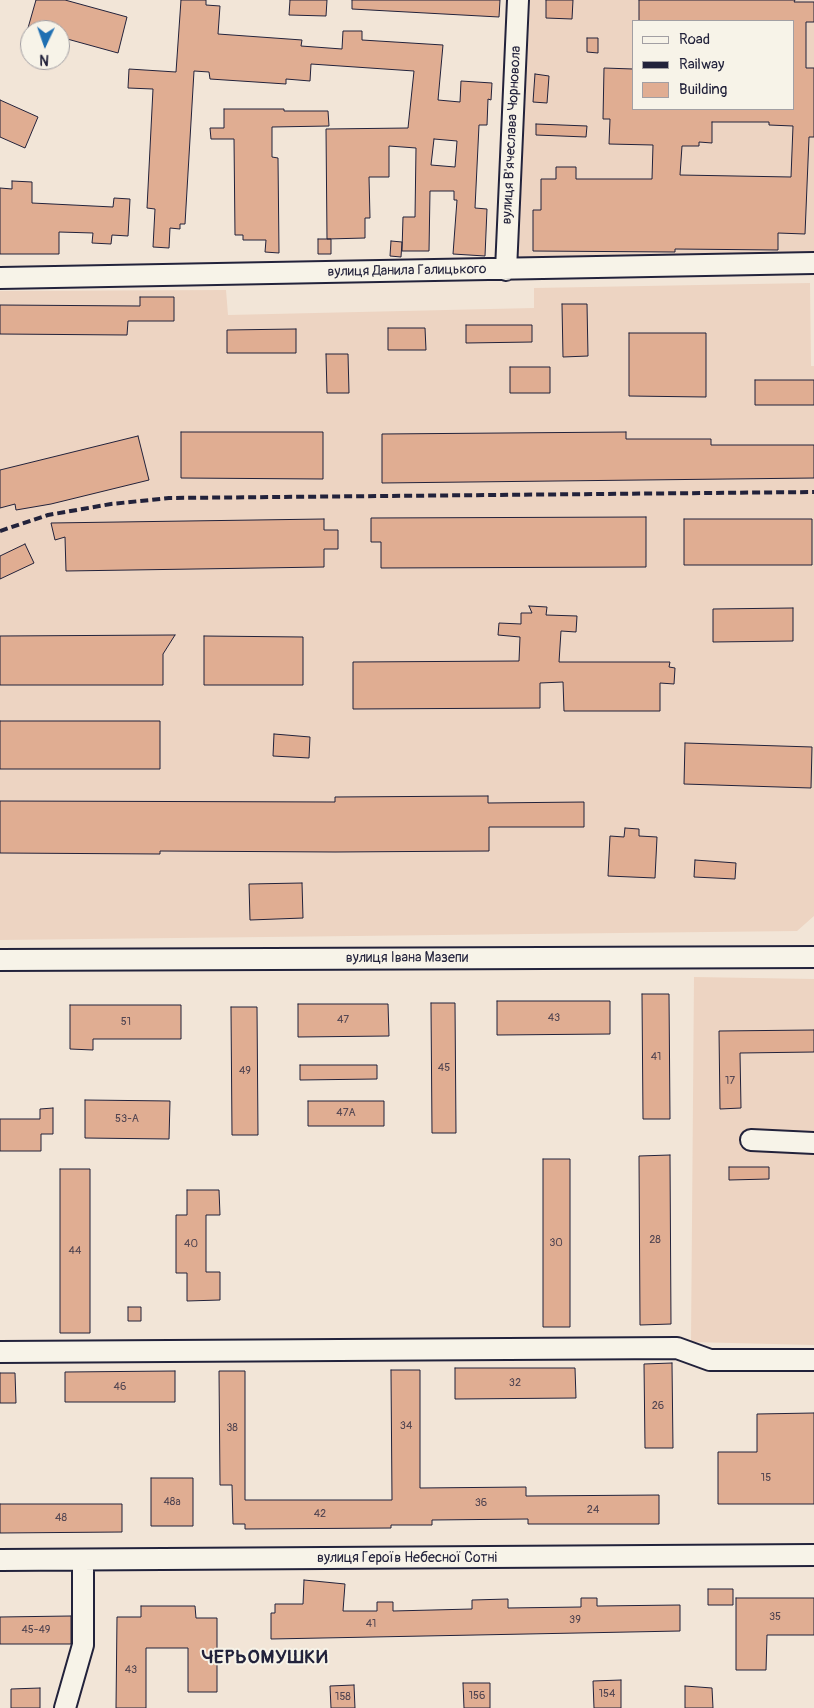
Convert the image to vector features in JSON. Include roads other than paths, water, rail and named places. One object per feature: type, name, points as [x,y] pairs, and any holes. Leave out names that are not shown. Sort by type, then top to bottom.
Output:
[{"type":"street","name":"вулиця В'ячеслава Чорновола","points":[[506,270],[518,0]]},
{"type":"street","name":"вулиця Данила Галицького","points":[[0,278],[814,263]]},
{"type":"street","name":"вулиця Івана Мазепи","points":[[0,960],[814,957]]},
{"type":"street","points":[[751,1140],[814,1143]]},
{"type":"street","points":[[0,1352],[677,1348],[710,1360],[814,1360]]},
{"type":"street","name":"вулиця Героїв Небесної Сотні","points":[[0,1560],[814,1555]]},
{"type":"street","points":[[65,1708],[83,1645],[83,1560]]},
{"type":"railway","points":[[0,531],[48,515],[111,504],[169,498],[814,492]]},
{"type":"district","name":"ЧЕРЬОМУШКИ","points":[[265,1658]]}]
